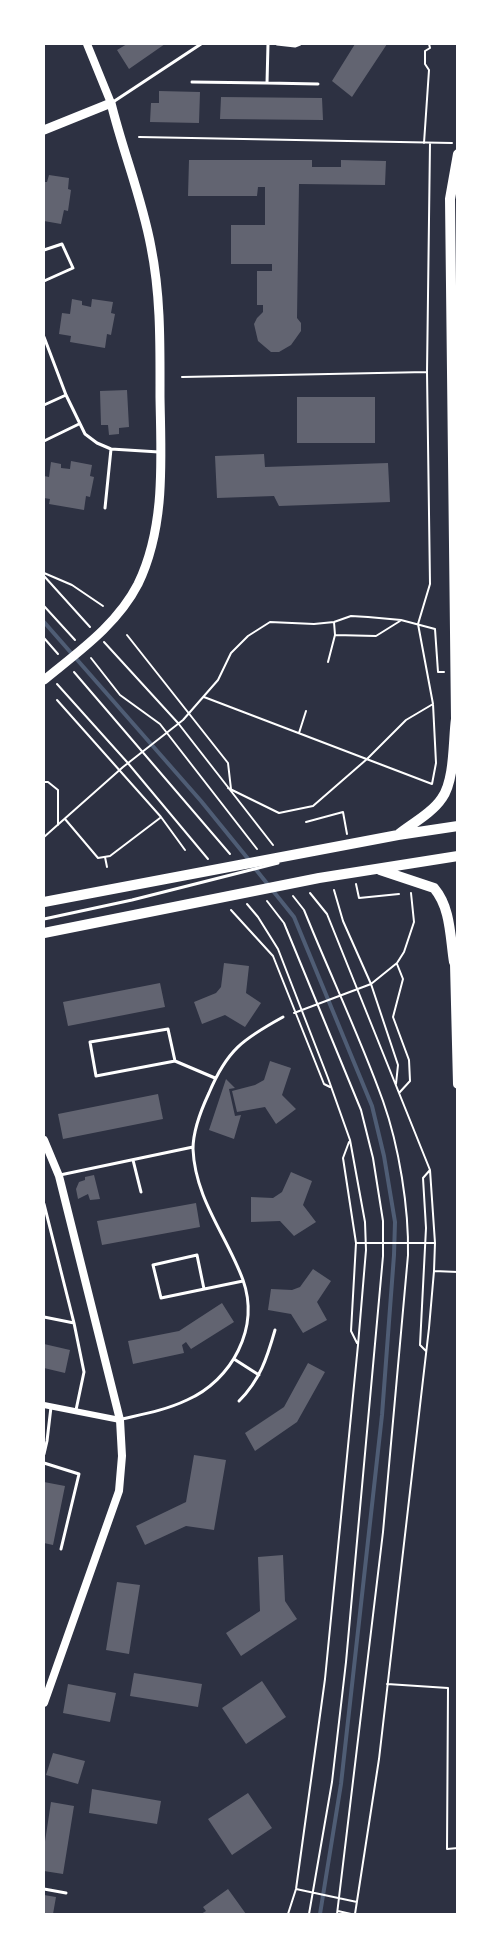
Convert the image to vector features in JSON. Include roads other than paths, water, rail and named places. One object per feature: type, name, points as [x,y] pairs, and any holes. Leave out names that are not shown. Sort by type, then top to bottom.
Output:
[{"type":"main road","points":[[44,130],[111,103],[146,227],[159,301],[161,452],[159,507],[154,542],[138,584],[116,618],[81,651],[44,680]]},
{"type":"main road","points":[[398,835],[442,798],[451,768],[457,722],[450,200],[458,154]]},
{"type":"main road","points":[[44,902],[211,873],[398,835],[458,826]]},
{"type":"main road","points":[[44,933],[226,895],[458,856]]},
{"type":"main road","points":[[377,869],[434,888],[443,901],[447,912],[454,964],[458,1084]]},
{"type":"main road","points":[[454,964],[458,948]]},
{"type":"street","points":[[87,44],[111,103]]},
{"type":"street","points":[[44,1140],[59,1176],[120,1420],[122,1456],[118,1491],[44,1703]]},
{"type":"street","points":[[47,1406],[120,1420]]},
{"type":"lane","points":[[111,103],[201,44]]},
{"type":"lane","points":[[267,82],[268,44]]},
{"type":"lane","points":[[277,44],[295,46],[300,44]]},
{"type":"lane","points":[[192,82],[318,84]]},
{"type":"lane","points":[[44,250],[62,244],[73,268],[44,281]]},
{"type":"lane","points":[[44,337],[66,395],[85,434],[111,449],[161,452]]},
{"type":"lane","points":[[44,405],[66,395]]},
{"type":"lane","points":[[44,441],[79,424]]},
{"type":"lane","points":[[105,508],[111,449]]},
{"type":"lane","points":[[44,919],[211,873]]},
{"type":"lane","points":[[120,1420],[157,1412],[189,1400],[214,1383],[234,1359],[246,1333],[248,1308],[243,1281],[203,1197],[193,1148],[200,1114],[215,1078],[233,1051],[249,1035],[283,1017]]},
{"type":"lane","points":[[175,1061],[168,1029],[90,1042],[96,1076],[175,1061],[215,1078]]},
{"type":"lane","points":[[59,1176],[193,1148]]},
{"type":"lane","points":[[133,1160],[141,1192]]},
{"type":"lane","points":[[44,1204],[84,1372],[75,1412]]},
{"type":"lane","points":[[204,1288],[197,1255],[153,1265],[161,1298],[243,1281]]},
{"type":"lane","points":[[44,1317],[74,1323]]},
{"type":"lane","points":[[239,1401],[252,1388],[259,1376],[268,1357],[275,1330]]},
{"type":"lane","points":[[234,1359],[259,1376]]},
{"type":"lane","points":[[44,1454],[47,1441],[47,1406]]},
{"type":"lane","points":[[44,1463],[79,1474],[61,1549]]},
{"type":"lane","points":[[44,1889],[66,1893]]},
{"type":"waterway","points":[[44,622],[201,801],[249,860]]},
{"type":"waterway","points":[[253,866],[294,917],[372,1106],[384,1156],[395,1222],[382,1415],[341,1784],[320,1914]]}]
